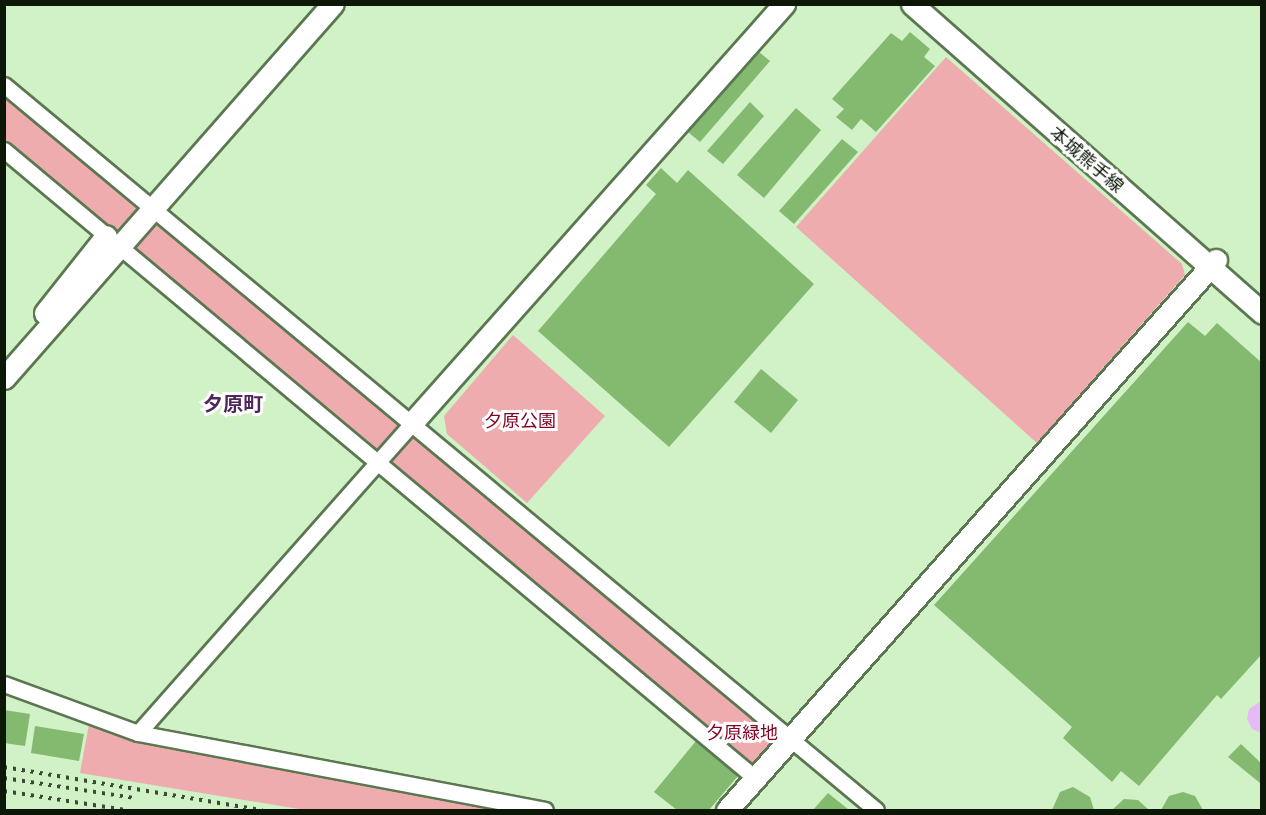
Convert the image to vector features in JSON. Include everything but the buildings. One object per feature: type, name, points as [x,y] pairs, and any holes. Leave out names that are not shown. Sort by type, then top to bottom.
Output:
[{"type":"street","points":[[4,363],[113,242],[152,209],[333,4]]},
{"type":"street","points":[[138,732],[784,4]]},
{"type":"street","name":"本城熊手線","points":[[912,4],[1213,263],[1262,299]]},
{"type":"street","name":"本城熊手線","points":[[927,4],[1213,263],[1262,313]]},
{"type":"street","points":[[4,85],[876,810]]},
{"type":"street","points":[[4,150],[754,777]]},
{"type":"street","points":[[4,378],[113,242]]},
{"type":"street","points":[[727,810],[1213,263]]},
{"type":"street","points":[[4,684],[138,732],[545,810]]},
{"type":"green space","points":[[946,57],[1182,264],[1185,275],[1037,443],[796,227]]},
{"type":"green space","name":"夕原緑地","points":[[4,92],[772,732],[774,742],[755,764],[750,764],[5,141]]},
{"type":"green space","name":"夕原公園","points":[[513,335],[605,416],[527,503],[447,434],[444,416]]},
{"type":"green space","points":[[89,724],[134,738],[497,810],[305,810],[80,773]]},
{"type":"shaded area","points":[[1261,701],[1261,733],[1252,729],[1247,719],[1249,709]]},
{"type":"railway","points":[[4,767],[262,810]]},
{"type":"railway","points":[[4,778],[135,798]]},
{"type":"railway","points":[[4,791],[126,810]]},
{"type":"district","name":"夕原町","points":[[233,403]]}]
